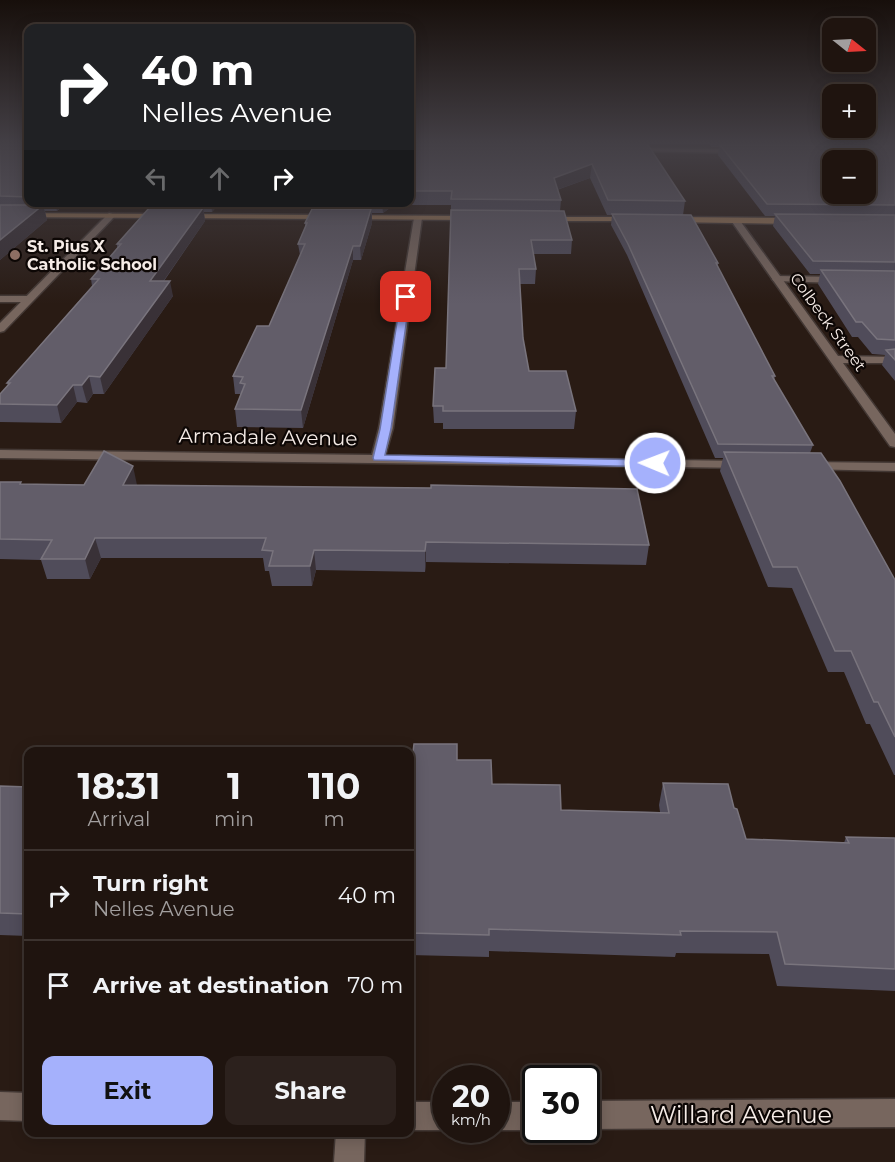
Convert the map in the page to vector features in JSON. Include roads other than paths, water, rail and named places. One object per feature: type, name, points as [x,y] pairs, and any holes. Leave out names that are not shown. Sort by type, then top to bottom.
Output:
[{"type":"main road","points":[[0,215],[488,218]]},
{"type":"main road","points":[[534,219],[638,219]]},
{"type":"main road","points":[[661,220],[806,221]]},
{"type":"street","points":[[176,216],[183,207]]},
{"type":"street","points":[[0,329],[112,215]]},
{"type":"street","points":[[378,458],[386,429],[418,218]]},
{"type":"street","name":"Colbeck Street","points":[[735,220],[895,443]]},
{"type":"street","points":[[777,279],[848,280]]},
{"type":"street","points":[[0,299],[28,299]]},
{"type":"street","points":[[835,359],[895,360]]},
{"type":"street","name":"Armadale Avenue","points":[[0,454],[757,465]]},
{"type":"street","points":[[793,466],[895,467]]},
{"type":"street","points":[[0,1106],[24,1107]]},
{"type":"street","name":"Willard Avenue","points":[[600,1115],[895,1113]]},
{"type":"street","points":[[414,1116],[432,1116]]},
{"type":"street","points":[[349,1162],[351,1137]]},
{"type":"place","name":"St. Pius X Catholic School","points":[[15,255]]}]
